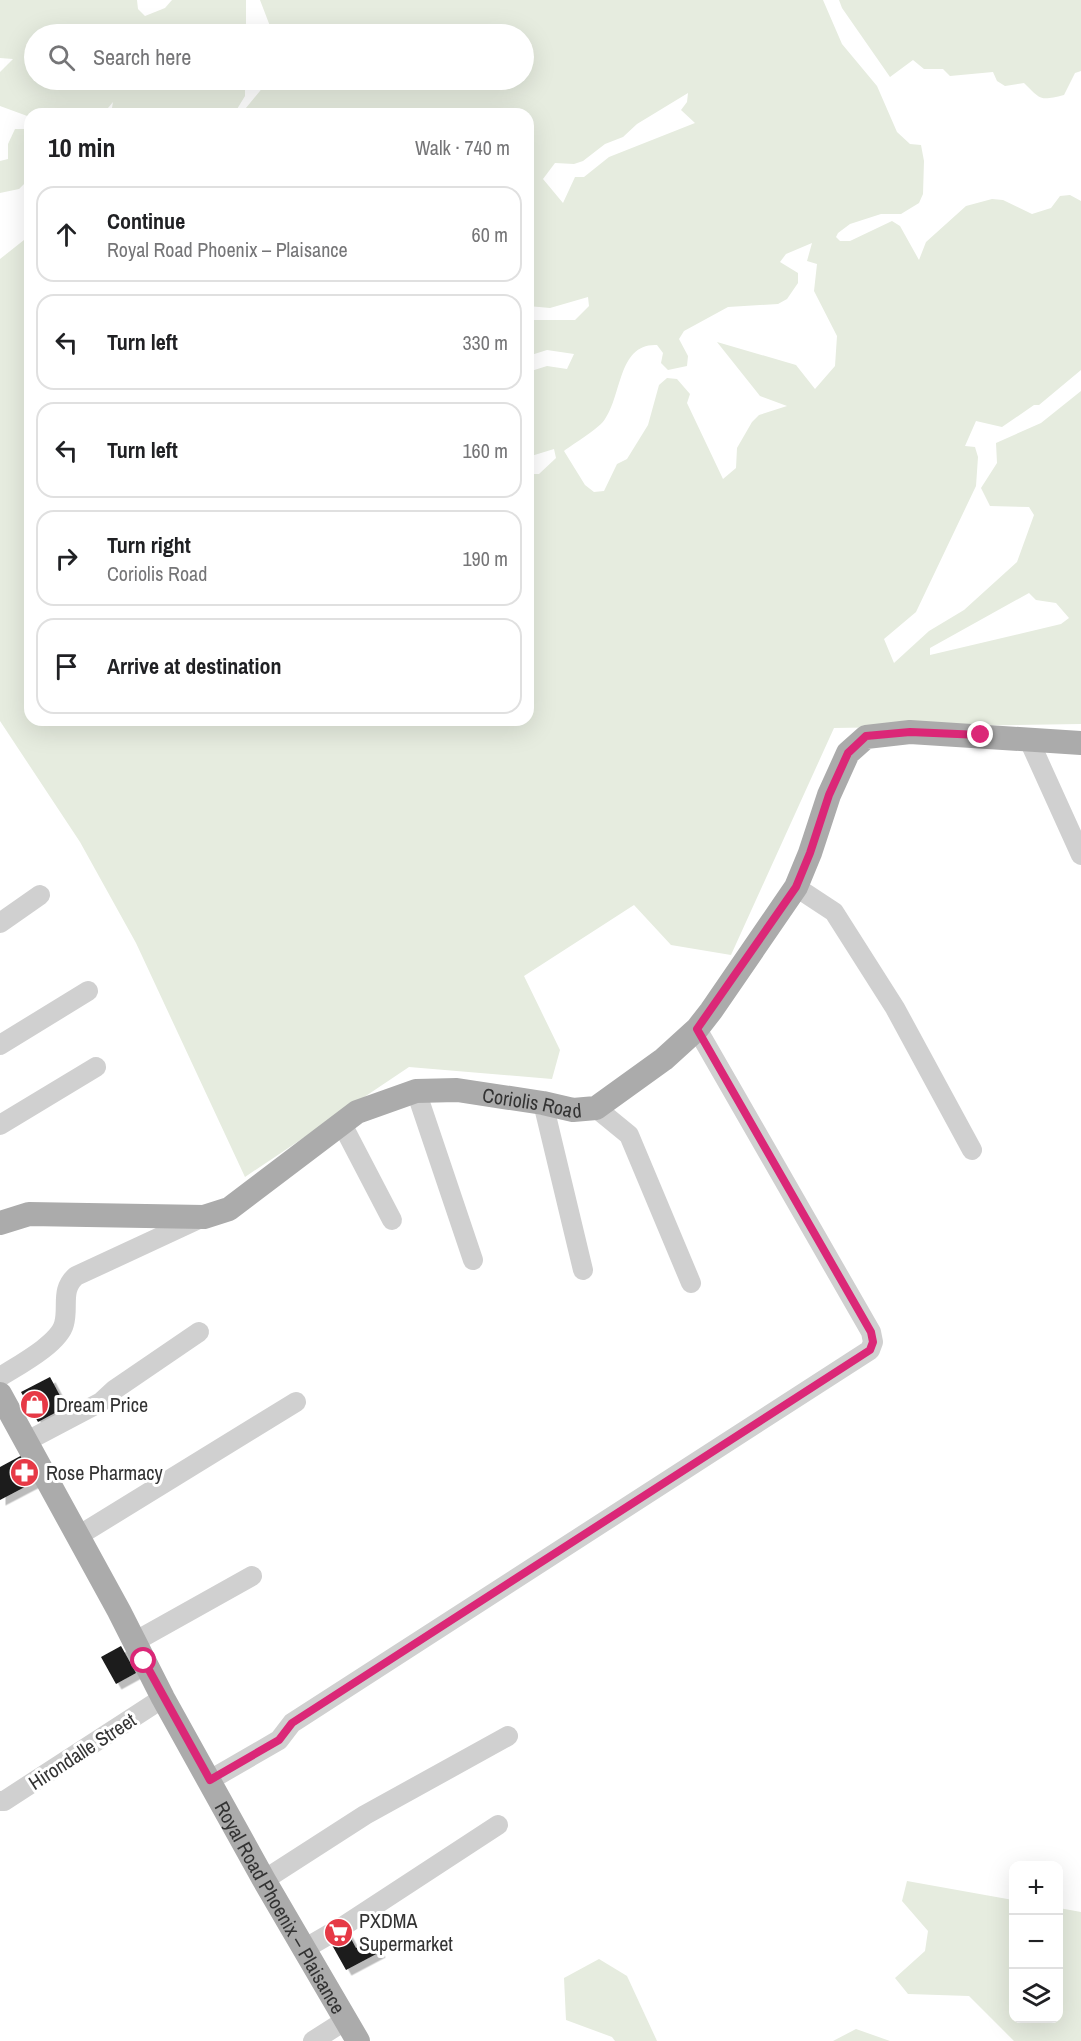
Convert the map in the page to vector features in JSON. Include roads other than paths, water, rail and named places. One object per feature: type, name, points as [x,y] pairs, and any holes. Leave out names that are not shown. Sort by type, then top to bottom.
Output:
[{"type":"main road","name":"Coriolis Road","points":[[0,1222],[28,1214],[204,1217],[229,1209],[357,1112],[416,1091],[457,1090],[543,1103],[573,1110],[596,1108],[664,1059],[697,1029],[796,887],[829,795],[848,753],[866,736],[910,732],[1081,743]]},
{"type":"main road","name":"Royal Road Phoenix – Plaisance","points":[[0,1394],[163,1698],[264,1880],[358,2041]]},
{"type":"street","points":[[1028,738],[1081,855]]},
{"type":"street","points":[[796,887],[834,912],[895,1008],[972,1150]]},
{"type":"street","points":[[0,923],[40,896]]},
{"type":"street","points":[[0,1045],[88,991]]},
{"type":"street","points":[[210,1780],[279,1740],[292,1723],[870,1350],[873,1342],[871,1332],[697,1029]]},
{"type":"street","points":[[0,1125],[96,1067]]},
{"type":"street","points":[[416,1091],[473,1260]]},
{"type":"street","points":[[543,1103],[583,1270]]},
{"type":"street","points":[[596,1108],[629,1135],[691,1283]]},
{"type":"street","points":[[342,1124],[392,1220]]},
{"type":"street","points":[[0,1377],[50,1345],[64,1325],[65,1298],[69,1282],[76,1276],[204,1217]]},
{"type":"street","points":[[27,1441],[101,1402],[114,1390],[199,1332]]},
{"type":"street","points":[[78,1536],[296,1402]]},
{"type":"street","points":[[134,1642],[252,1576]]},
{"type":"street","name":"Hirondalle Street","points":[[0,1801],[4,1801],[163,1698]]},
{"type":"street","points":[[264,1880],[365,1815],[508,1737]]},
{"type":"street","points":[[304,1948],[342,1927],[498,1825]]},
{"type":"street","points":[[314,2041],[346,2020]]},
{"type":"place","name":"Dream Price","points":[[35,1404]]},
{"type":"place","name":"Rose Pharmacy","points":[[25,1472]]},
{"type":"place","name":"PXDMA Supermarket","points":[[338,1932]]}]
